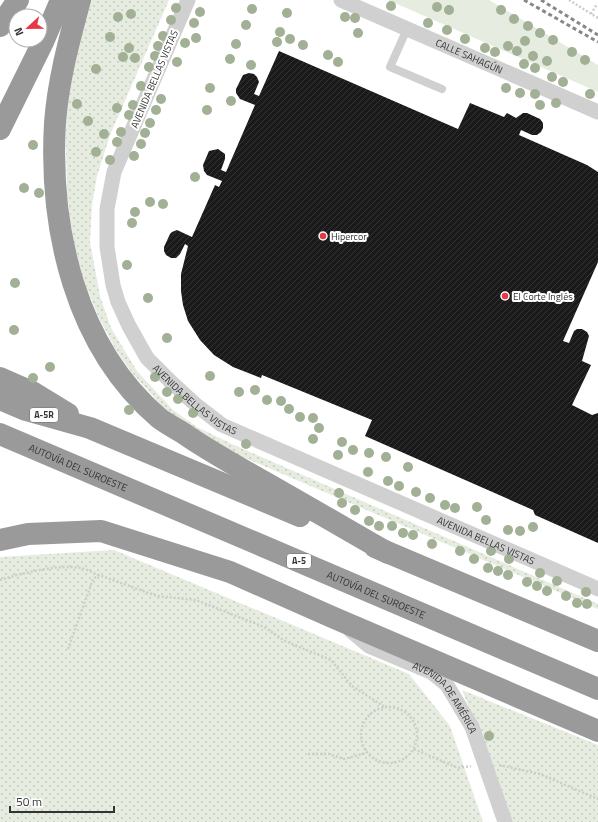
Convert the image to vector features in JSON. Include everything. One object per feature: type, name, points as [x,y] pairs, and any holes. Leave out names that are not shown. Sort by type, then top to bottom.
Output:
[{"type":"highway","points":[[0,26],[18,0]]},
{"type":"highway","points":[[0,129],[43,42],[61,0]]},
{"type":"highway","points":[[80,0],[62,68],[55,122],[54,152],[57,213],[63,249],[75,292],[92,329],[111,363],[135,394],[160,418],[206,449],[388,553]]},
{"type":"highway","points":[[0,125],[28,48]]},
{"type":"highway","points":[[0,378],[32,392],[90,428],[598,641]]},
{"type":"highway","name":"A-5R","points":[[0,399],[26,410],[90,428]]},
{"type":"highway","name":"AUTOVÍA DEL SUROESTE","points":[[0,434],[598,689]]},
{"type":"highway","points":[[0,540],[28,534],[101,530],[230,572],[598,731]]},
{"type":"street","name":"AVENIDA BELLAS VISTAS","points":[[188,0],[114,172],[107,209],[107,247],[113,285],[118,302],[129,326],[147,358],[196,405],[222,425],[598,589]]},
{"type":"street","name":"CALLE SAHAGÚN","points":[[341,0],[598,112]]},
{"type":"street","name":"AVENIDA DE AMÉRICA","points":[[332,617],[369,646],[431,672],[447,685],[472,727],[505,822]]},
{"type":"lane","points":[[407,29],[390,67],[442,89]]},
{"type":"path","points":[[569,0],[598,18]]},
{"type":"path","points":[[592,14],[597,4]]},
{"type":"path","points":[[0,580],[60,567],[82,568],[157,596],[196,600],[264,626],[285,641],[331,660],[352,686],[385,707]]},
{"type":"path","points":[[68,649],[93,579],[99,575]]},
{"type":"path","points":[[394,707],[402,710],[414,723],[417,736],[414,749],[400,762],[391,764],[377,761],[366,753],[362,746],[360,737],[364,721],[369,714],[377,709],[394,707]]},
{"type":"path","points":[[414,749],[458,768],[485,763],[540,774],[598,799]]},
{"type":"path","points":[[308,754],[329,754],[344,759],[366,753]]},
{"type":"shaded area","points":[[87,0],[169,0],[110,135],[97,176],[92,205],[90,242],[100,296],[111,328],[137,371],[173,410],[197,427],[234,445],[598,604],[598,609],[231,452],[197,433],[163,407],[132,373],[116,350],[99,318],[86,286],[78,262],[72,232],[67,193],[67,103]]},
{"type":"shaded area","points":[[388,0],[489,0],[598,65],[598,92]]},
{"type":"shaded area","points":[[114,550],[409,674],[450,726],[483,822],[0,822],[0,557]]},
{"type":"shaded area","points":[[462,690],[598,745],[598,822],[512,822],[494,768]]},
{"type":"building","points":[[279,51],[458,129],[470,103],[504,117],[507,113],[516,118],[523,113],[527,113],[540,119],[543,123],[543,128],[537,135],[532,135],[521,130],[519,135],[587,165],[598,172],[598,262],[563,341],[569,343],[574,331],[577,329],[582,329],[587,332],[589,336],[582,361],[591,365],[572,405],[592,415],[598,413],[598,543],[535,515],[533,510],[365,436],[372,420],[262,375],[261,378],[233,367],[214,355],[200,340],[188,321],[183,305],[181,291],[181,274],[188,246],[185,244],[180,254],[176,258],[171,258],[166,255],[164,247],[170,234],[177,230],[192,237],[215,185],[219,187],[222,181],[207,175],[204,171],[203,165],[209,151],[218,149],[225,154],[225,159],[221,170],[226,172],[255,105],[240,99],[236,93],[236,89],[243,75],[249,73],[254,74],[259,82],[254,94],[259,96]]},
{"type":"railway","points":[[524,0],[598,42]]},
{"type":"railway","points":[[541,0],[598,35]]},
{"type":"place","name":"Hipercor","points":[[323,236]]},
{"type":"place","name":"El Corte Inglés","points":[[505,296]]}]
